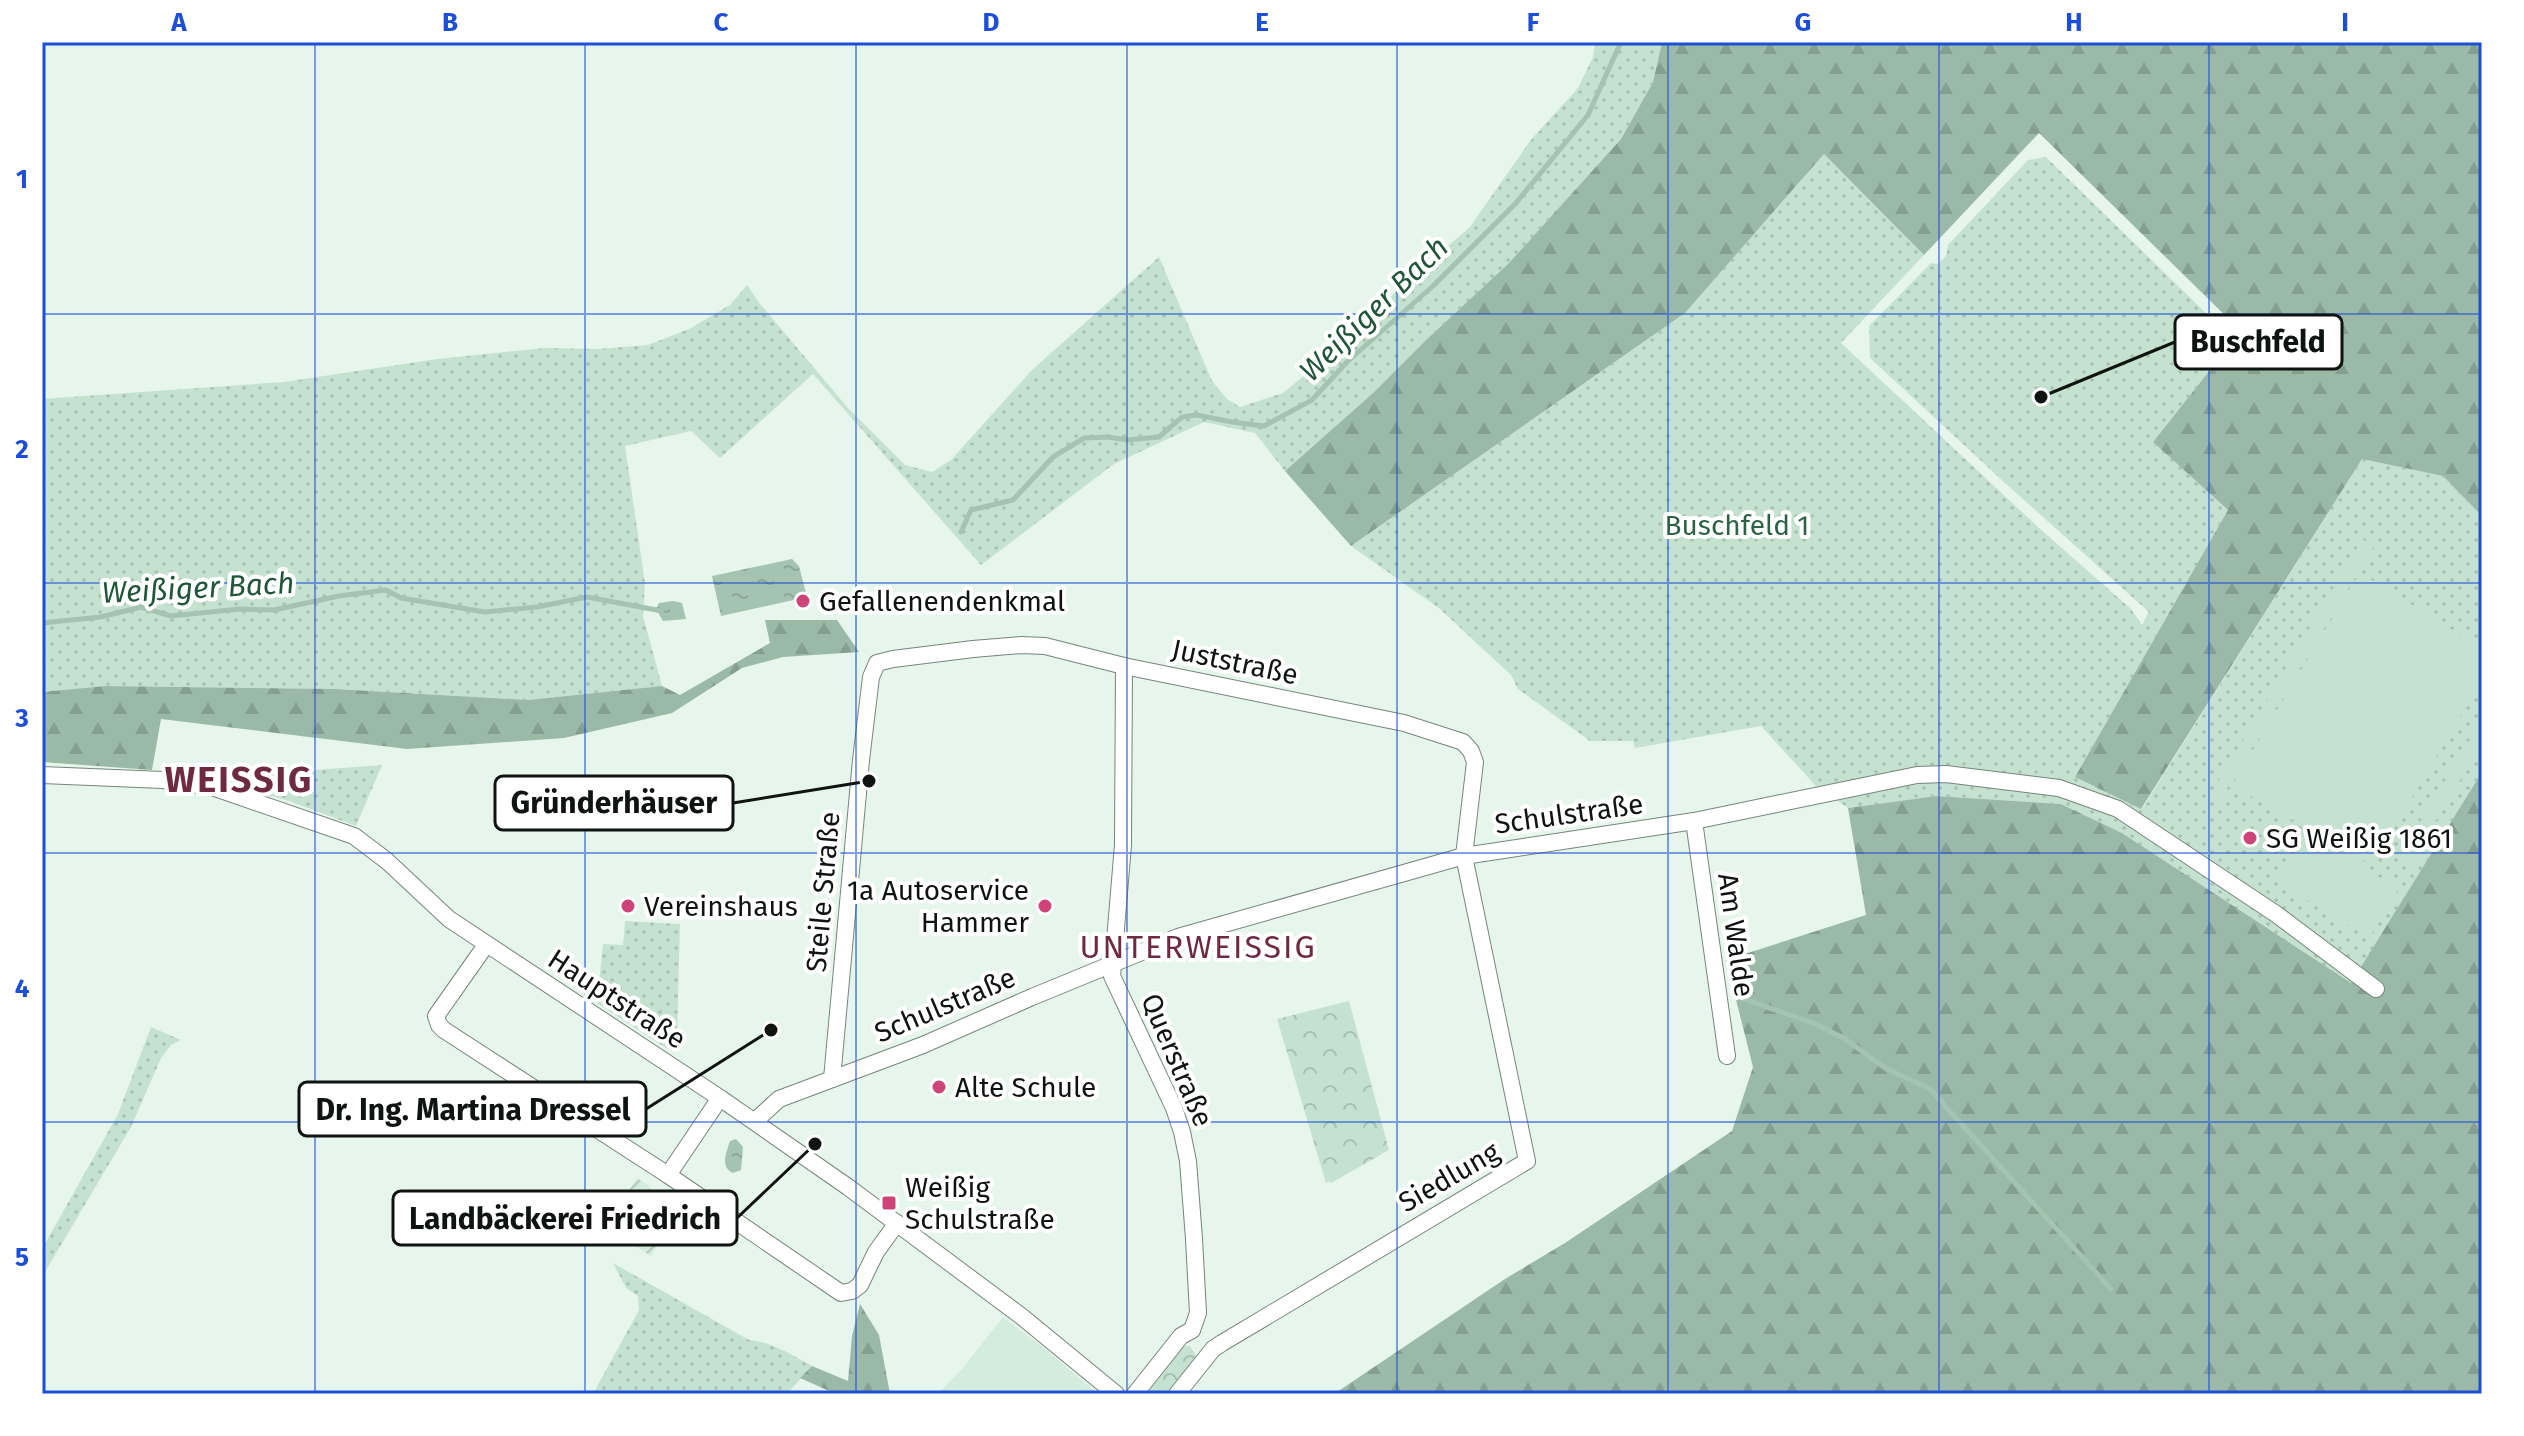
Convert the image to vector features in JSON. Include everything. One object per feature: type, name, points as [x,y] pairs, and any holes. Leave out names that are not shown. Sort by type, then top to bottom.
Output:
[{"type":"street","name":"Juststraße","points":[[877,663],[1021,645],[1045,646],[1124,666],[1404,723],[1463,742],[1475,762],[1464,856]]},
{"type":"street","name":"Steile Straße","points":[[832,1079],[861,760],[871,677],[877,663]]},
{"type":"street","name":"Querstraße","points":[[1124,666],[1123,845],[1112,976],[1174,1108],[1185,1143],[1192,1198],[1198,1313],[1192,1330]]},
{"type":"street","name":"Schulstraße","points":[[755,1121],[779,1099],[934,1040],[1178,937],[1464,856],[1694,821],[1917,775],[1946,774],[2059,788],[2118,809],[2276,914],[2376,989]]},
{"type":"street","name":"Hauptstraße","points":[[42,775],[163,780],[212,787],[354,836],[387,861],[449,919],[755,1121],[897,1223],[1116,1394]]},
{"type":"street","name":"Am Walde","points":[[1694,821],[1727,1056]]},
{"type":"street","name":"Siedlung","points":[[1177,1394],[1213,1349],[1527,1161],[1464,856]]},
{"type":"street","points":[[486,945],[436,1016],[439,1025],[841,1293],[852,1291],[860,1285],[876,1252],[897,1223]]},
{"type":"street","points":[[668,1175],[720,1098]]},
{"type":"street","points":[[1135,1394],[1181,1336],[1192,1330],[1213,1349]]},
{"type":"shaded area","points":[[637,1178],[648,1185],[663,1212],[674,1219],[651,1256],[605,1227]]},
{"type":"shaded area","points":[[1003,1317],[1045,1349],[1098,1394],[938,1394]]},
{"type":"green space","points":[[1595,42],[1662,42],[1653,82],[1621,139],[1509,263],[1373,393],[1285,471],[1255,433],[1204,422],[1114,464],[981,565],[813,374],[720,458],[691,431],[625,446],[645,583],[643,616],[662,686],[528,700],[335,689],[105,686],[42,692],[42,399],[284,382],[437,359],[544,348],[598,349],[648,345],[689,329],[730,305],[747,285],[848,408],[905,465],[932,472],[951,460],[1032,370],[1159,257],[1212,381],[1227,399],[1240,407],[1283,393],[1470,227],[1530,141],[1578,88],[1593,57]]},
{"type":"green space","points":[[1662,42],[2482,42],[2482,516],[2443,476],[2362,459],[2141,809],[2075,777],[2228,510],[2153,442],[2241,331],[2039,133],[1924,255],[1824,154],[1685,313],[1351,546],[1285,471],[1373,393],[1509,263],[1621,139],[1653,82]]},
{"type":"green space","name":"Buschfeld 1","points":[[1824,154],[1924,255],[1841,343],[2038,527],[2131,609],[2142,625],[2149,612],[1870,358],[1869,326],[1931,263],[1938,264],[1946,256],[1948,245],[2028,160],[2046,157],[2216,323],[2241,331],[2153,442],[2228,510],[2075,777],[2142,809],[2362,459],[2444,476],[2482,516],[2482,772],[2351,984],[2122,833],[2061,804],[1936,796],[1848,808],[1816,786],[1761,726],[1635,748],[1633,741],[1590,741],[1518,689],[1511,675],[1440,609],[1351,546],[1685,313]]},
{"type":"green space","points":[[2362,539],[2374,546],[2219,802],[2210,796]]},
{"type":"green space","points":[[2360,573],[2482,648],[2482,682],[2371,865],[2232,785]]},
{"type":"green space","points":[[765,620],[837,620],[859,652],[783,657],[742,668],[672,713],[564,738],[407,749],[161,719],[152,770],[42,762],[42,692],[105,686],[335,689],[528,700],[662,686],[680,695],[770,643]]},
{"type":"green space","points":[[2482,719],[2482,744],[2424,840],[2427,843],[2413,865],[2396,855],[2409,834],[2412,835]]},
{"type":"green space","points":[[382,765],[356,826],[289,801],[220,782],[220,777]]},
{"type":"green space","points":[[2482,772],[2482,1394],[1334,1394],[1732,1131],[1753,1067],[1726,960],[1866,915],[1848,808],[1936,796],[2061,804],[2122,833],[2351,983]]},
{"type":"green space","points":[[2308,834],[2399,889],[2369,938],[2278,883]]},
{"type":"green space","points":[[625,921],[680,924],[677,1037],[669,1050],[597,1003],[603,944],[623,945]]},
{"type":"green space","points":[[1349,1001],[1389,1150],[1326,1183],[1277,1019]]},
{"type":"green space","points":[[151,1027],[181,1040],[171,1045],[161,1058],[131,1127],[42,1277],[42,1249],[118,1114]]},
{"type":"green space","points":[[613,1263],[749,1340],[774,1346],[812,1366],[787,1394],[593,1394],[639,1310],[638,1296],[626,1288]]},
{"type":"green space","points":[[860,1304],[879,1335],[890,1394],[836,1394],[800,1378],[812,1366],[848,1381],[852,1336]]},
{"type":"green space","points":[[1190,1346],[1197,1357],[1169,1394],[1143,1394],[1182,1348]]},
{"type":"water","points":[[792,559],[799,566],[807,597],[721,616],[712,576]]},
{"type":"water","points":[[659,603],[682,603],[686,619],[663,621],[656,609]]},
{"type":"water","points":[[736,1139],[743,1147],[741,1170],[733,1173],[726,1167],[725,1159],[730,1141]]},
{"type":"waterway","name":"Weißiger Bach","points":[[961,532],[971,510],[1013,500],[1053,457],[1084,438],[1128,440],[1159,437],[1182,417],[1197,415],[1264,426],[1312,400],[1348,361],[1433,286],[1516,203],[1588,115],[1621,42]]},
{"type":"waterway","name":"Weißiger Bach","points":[[42,623],[101,617],[141,607],[171,616],[240,609],[274,610],[386,590],[401,598],[485,612],[537,607],[587,597],[662,611]]},
{"type":"waterway","points":[[1741,998],[1816,1024],[1845,1039],[1885,1068],[1930,1089],[2111,1289]]},
{"type":"place","name":"Buschfeld","points":[[2041,397]]},
{"type":"place","name":"Gefallenendenkmal","points":[[803,601]]},
{"type":"place","name":"Gründerhäuser","points":[[869,781]]},
{"type":"place","name":"SG Weißig 1861","points":[[2250,838]]},
{"type":"place","name":"Vereinshaus","points":[[628,906]]},
{"type":"place","name":"1a Autoservice Hammer","points":[[1045,906]]},
{"type":"place","name":"Dr. Ing. Martina Dressel","points":[[771,1030]]},
{"type":"place","name":"Alte Schule","points":[[939,1087]]},
{"type":"place","name":"Landbäckerei Friedrich","points":[[815,1144]]},
{"type":"place","name":"Weißig Schulstraße","points":[[889,1203]]},
{"type":"district","name":"WEISSIG","points":[[239,780]]},
{"type":"district","name":"UNTERWEISSIG","points":[[1198,947]]}]
